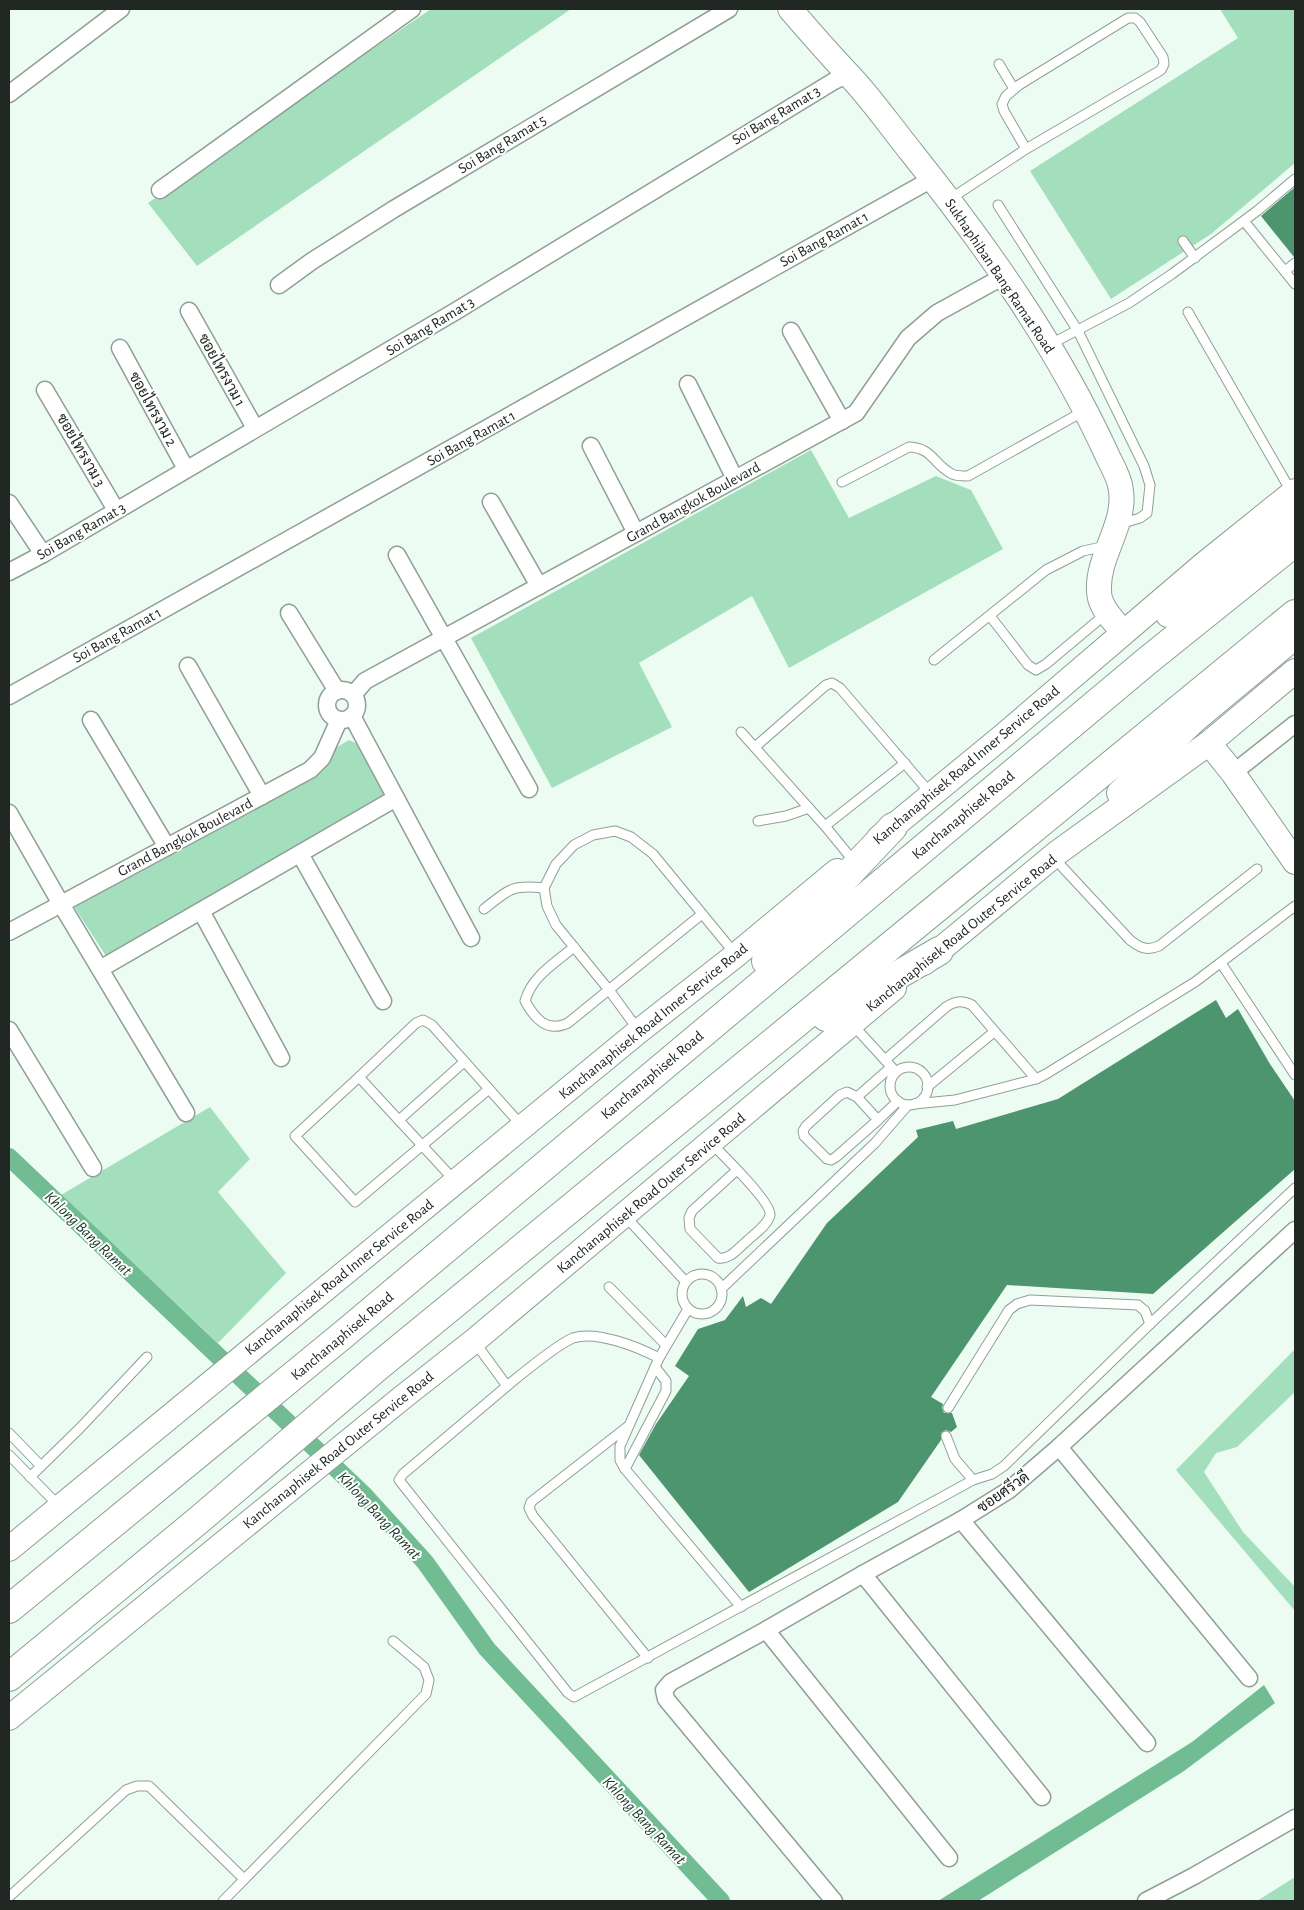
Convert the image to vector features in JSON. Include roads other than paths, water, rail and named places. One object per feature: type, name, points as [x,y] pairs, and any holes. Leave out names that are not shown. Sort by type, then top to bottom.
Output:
[{"type":"highway","name":"Kanchanaphisek Road","points":[[9,1609],[344,1334],[1147,661],[1295,542]]},
{"type":"highway","points":[[9,1678],[200,1519],[376,1368],[1295,614]]},
{"type":"highway","points":[[675,1056],[893,827]]},
{"type":"highway","points":[[752,1061],[940,951]]},
{"type":"main road","name":"Sukhaphiban Bang Ramat Road","points":[[790,9],[848,74],[949,200],[1004,276],[1049,346],[1084,410],[1108,456],[1120,485],[1121,505],[1113,535],[1101,567],[1098,592],[1107,613],[1123,632]]},
{"type":"main road","name":"Kanchanaphisek Road Inner Service Road","points":[[10,1545],[60,1507],[639,1031],[736,955],[932,795],[1203,565],[1294,503]]},
{"type":"main road","points":[[1003,736],[1134,643],[1294,503]]},
{"type":"main road","points":[[1055,855],[1194,721],[1295,637]]},
{"type":"main road","name":"Kanchanaphisek Road Outer Service Road","points":[[9,1718],[474,1341],[711,1143],[852,1022],[1055,855],[1210,743],[1295,671]]},
{"type":"main road","points":[[1210,743],[1295,862]]},
{"type":"street","points":[[9,94],[121,9]]},
{"type":"street","points":[[160,190],[412,9]]},
{"type":"street","name":"Soi Bang Ramat 5","points":[[278,285],[394,209],[729,9]]},
{"type":"street","name":"Soi Bang Ramat 3","points":[[9,572],[43,554],[456,311],[834,80],[848,74]]},
{"type":"street","name":"Soi Bang Ramat 1","points":[[9,696],[932,179]]},
{"type":"street","name":"Grand Bangkok Boulevard","points":[[353,695],[365,681],[856,413],[908,338],[937,313],[1004,276]]},
{"type":"street","name":"ซอยไทรงาม 1","points":[[189,311],[255,428]]},
{"type":"street","points":[[791,330],[842,421]]},
{"type":"street","name":"ซอยไทรงาม 2","points":[[120,348],[186,469]]},
{"type":"street","points":[[688,384],[735,479]]},
{"type":"street","name":"ซอยไทรงาม 3","points":[[45,390],[116,510]]},
{"type":"street","points":[[591,446],[636,533]]},
{"type":"street","points":[[490,502],[539,586]]},
{"type":"street","points":[[9,503],[43,554]]},
{"type":"street","points":[[397,555],[529,789]]},
{"type":"street","points":[[290,613],[337,691]]},
{"type":"street","points":[[188,666],[262,796]]},
{"type":"street","points":[[344,690],[353,695],[358,704],[355,712],[346,718],[331,715],[327,705],[330,696],[337,691],[344,690]]},
{"type":"street","points":[[346,718],[396,798],[471,938]]},
{"type":"street","name":"Grand Bangkok Boulevard","points":[[9,932],[310,770],[322,758],[346,718]]},
{"type":"street","points":[[91,720],[167,847]]},
{"type":"street","points":[[1233,773],[1295,724]]},
{"type":"street","points":[[100,969],[396,798]]},
{"type":"street","points":[[9,813],[186,1113]]},
{"type":"street","points":[[300,854],[383,1001]]},
{"type":"street","points":[[201,911],[281,1058]]},
{"type":"street","points":[[9,1030],[93,1168]]},
{"type":"street","name":"ซอยศรีวดี","points":[[834,1901],[666,1699],[664,1690],[671,1682],[961,1520],[1009,1490],[1059,1447],[1295,1230]]},
{"type":"street","points":[[1059,1447],[1248,1678]]},
{"type":"street","points":[[961,1520],[1147,1743]]},
{"type":"street","points":[[863,1574],[1042,1797]]},
{"type":"street","points":[[766,1630],[949,1858]]},
{"type":"street","points":[[1146,1901],[1194,1876],[1295,1818]]},
{"type":"lane","points":[[949,200],[1026,150],[1161,70],[1164,64],[1163,57],[1140,22],[1135,18],[1128,18],[1014,89],[1006,96],[1002,104],[1026,150]]},
{"type":"lane","points":[[999,64],[1014,89]]},
{"type":"lane","points":[[1049,346],[1129,303],[1195,258],[1295,179]]},
{"type":"lane","points":[[934,660],[1046,570],[1113,535],[1147,513],[1150,484],[1144,466],[1078,331],[998,205]]},
{"type":"lane","points":[[1244,221],[1295,284]]},
{"type":"lane","points":[[1183,242],[1195,258]]},
{"type":"lane","points":[[1285,271],[1295,263]]},
{"type":"lane","points":[[1188,312],[1294,503]]},
{"type":"lane","points":[[842,482],[908,447],[919,448],[930,453],[942,467],[953,475],[968,476],[1084,410]]},
{"type":"lane","points":[[990,616],[1028,665],[1036,670],[1046,664],[1107,613]]},
{"type":"lane","points":[[755,747],[826,685],[832,683],[840,688],[932,795]]},
{"type":"lane","points":[[741,732],[810,808],[852,859]]},
{"type":"lane","points":[[825,826],[905,763]]},
{"type":"lane","points":[[758,821],[786,816],[810,808]]},
{"type":"lane","points":[[639,1031],[609,990],[556,925],[547,906],[544,888],[556,864],[574,844],[593,835],[615,831],[631,837],[653,854],[736,955]]},
{"type":"lane","points":[[1055,855],[1130,940],[1139,948],[1151,950],[1160,946],[1257,869]]},
{"type":"lane","points":[[484,909],[514,887],[524,885],[544,888]]},
{"type":"lane","points":[[852,1022],[891,1067],[890,1084],[892,1096],[898,1101],[911,1105],[955,1100],[1036,1079],[1176,995],[1295,906]]},
{"type":"lane","points":[[574,947],[532,983],[525,1000],[529,1008],[542,1022],[550,1027],[559,1028],[568,1023],[702,914]]},
{"type":"lane","points":[[1221,963],[1295,1075]]},
{"type":"lane","points":[[857,1097],[891,1067],[946,1008],[958,1002],[972,1005],[1036,1079]]},
{"type":"lane","points":[[489,1088],[354,1202],[295,1136],[416,1023],[423,1020],[432,1025],[464,1062],[489,1088],[523,1127]]},
{"type":"lane","points":[[927,1087],[994,1032]]},
{"type":"lane","points":[[399,1120],[464,1062]]},
{"type":"lane","points":[[721,1289],[875,1143],[911,1105],[924,1096],[927,1087],[925,1078],[916,1069],[891,1067]]},
{"type":"lane","points":[[359,1077],[456,1182]]},
{"type":"lane","points":[[878,1120],[852,1093],[843,1093],[806,1126],[803,1131],[804,1136],[827,1159],[831,1160],[878,1120],[898,1101]]},
{"type":"lane","points":[[711,1143],[737,1170],[768,1205],[770,1214],[766,1223],[732,1254],[728,1257],[720,1258],[713,1255],[690,1229],[689,1218],[692,1212],[737,1170]]},
{"type":"lane","points":[[659,1358],[626,1343],[597,1338],[576,1337],[565,1342],[507,1386],[403,1474],[399,1480],[568,1693],[574,1697],[973,1480],[992,1474],[1004,1466],[1150,1324],[1295,1188]]},
{"type":"lane","points":[[624,1215],[686,1282]]},
{"type":"lane","points":[[694,1275],[708,1275],[714,1278],[721,1289],[721,1302],[712,1311],[700,1314],[688,1309],[682,1298],[682,1291],[686,1282],[694,1275]]},
{"type":"lane","points":[[609,1287],[666,1345]]},
{"type":"lane","points":[[948,1408],[1010,1310],[1017,1304],[1030,1300],[1138,1305],[1145,1311],[1150,1324]]},
{"type":"lane","points":[[688,1309],[659,1358],[620,1449],[620,1460],[625,1469],[741,1607]]},
{"type":"lane","points":[[474,1341],[507,1386]]},
{"type":"lane","points":[[30,1476],[80,1428],[148,1357]]},
{"type":"lane","points":[[625,1469],[666,1391],[666,1381],[655,1367]]},
{"type":"lane","points":[[629,1426],[531,1502],[529,1508],[533,1516],[648,1658]]},
{"type":"lane","points":[[9,1433],[41,1466]]},
{"type":"lane","points":[[946,1436],[955,1459],[973,1480]]},
{"type":"lane","points":[[9,1455],[60,1507]]},
{"type":"lane","points":[[223,1901],[426,1694],[430,1680],[424,1666],[392,1641]]},
{"type":"lane","points":[[9,1897],[126,1790],[137,1786],[150,1786],[244,1880]]},
{"type":"waterway","name":"Khlong Bang Ramat","points":[[9,1157],[364,1495],[425,1562],[487,1649],[721,1901]]}]
